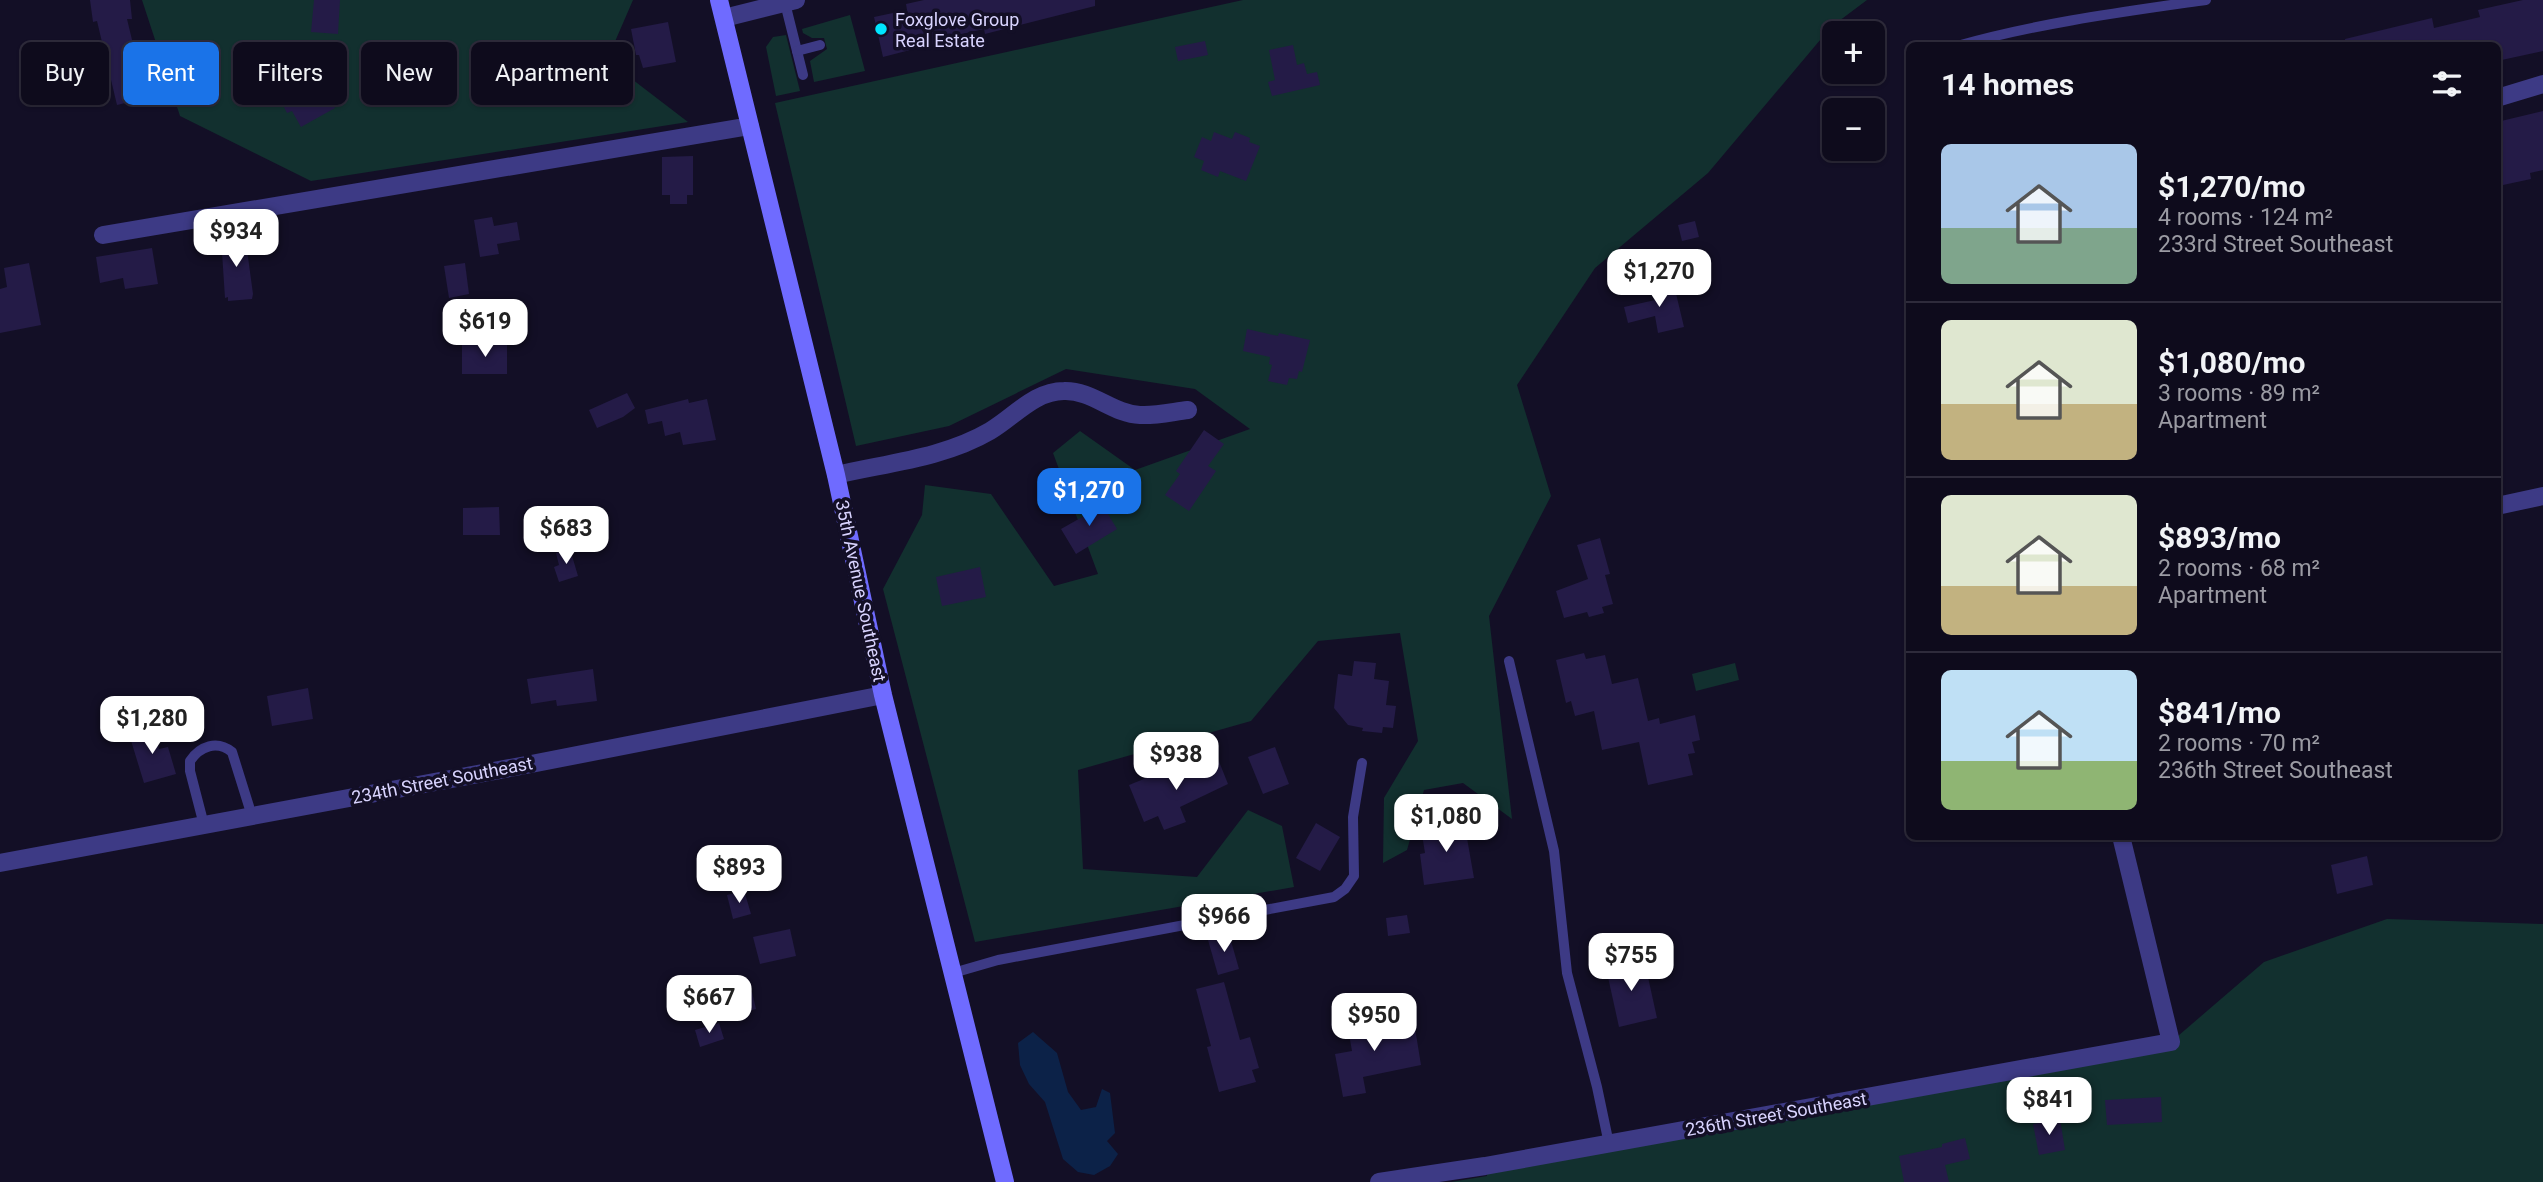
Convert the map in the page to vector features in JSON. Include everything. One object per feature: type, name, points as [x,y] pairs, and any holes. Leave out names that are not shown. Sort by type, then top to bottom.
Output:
[{"type":"street","name":"35th Avenue Southeast","points":[[719,0],[836,475],[883,695],[1005,1182]]},
{"type":"street","points":[[724,18],[790,1]]},
{"type":"street","points":[[2501,97],[2543,84]]},
{"type":"street","points":[[103,235],[750,126]]},
{"type":"street","points":[[836,475],[958,448],[992,430],[1020,408],[1042,396],[1063,391],[1088,395],[1138,416],[1188,410]]},
{"type":"street","points":[[2501,505],[2543,496]]},
{"type":"street","name":"234th Street Southeast","points":[[0,863],[883,695]]},
{"type":"street","name":"236th Street Southeast","points":[[1380,1182],[1485,1166],[2171,1042],[2122,840]]},
{"type":"lane","points":[[1970,42],[2090,17],[2206,0]]},
{"type":"lane","points":[[790,1],[803,75]]},
{"type":"lane","points":[[797,51],[820,45]]},
{"type":"lane","points":[[1508,661],[1554,851],[1567,973],[1609,1144]]},
{"type":"lane","points":[[204,825],[190,771],[190,761],[200,749],[214,745],[232,752],[252,816]]},
{"type":"lane","points":[[953,973],[998,960],[1334,898],[1345,889],[1353,876],[1353,817],[1362,763]]},
{"type":"green space","points":[[142,0],[633,0],[615,42],[471,42],[471,105],[633,105],[633,80],[688,122],[311,181],[180,116],[176,105],[219,105],[219,42],[156,42]]},
{"type":"green space","points":[[1243,0],[1867,0],[1839,21],[1822,21],[1822,38],[1708,173],[1595,268],[1517,385],[1551,496],[1489,616],[1512,819],[1463,783],[1424,790],[1407,850],[1383,863],[1384,798],[1418,741],[1400,633],[1318,641],[1251,721],[1078,770],[1083,869],[1197,877],[1248,810],[1282,826],[1294,887],[975,942],[883,589],[922,515],[925,485],[991,494],[1054,586],[1098,574],[1053,453],[1080,431],[1135,470],[1250,429],[1195,389],[1066,369],[949,426],[856,446],[775,103]]},
{"type":"green space","points":[[850,15],[865,71],[814,82],[810,61],[827,49],[824,38],[812,38],[803,33],[802,29]]},
{"type":"green space","points":[[786,35],[800,91],[776,96],[766,47],[773,37]]},
{"type":"green space","points":[[1735,663],[1739,680],[1696,691],[1692,674]]},
{"type":"green space","points":[[2387,919],[2543,924],[2543,1182],[1451,1182],[1487,1176],[1485,1166],[2171,1042],[2264,962]]},
{"type":"water","points":[[1033,1032],[1057,1053],[1068,1092],[1081,1110],[1096,1107],[1102,1089],[1110,1093],[1115,1133],[1107,1141],[1118,1154],[1110,1166],[1094,1175],[1078,1172],[1063,1159],[1045,1102],[1029,1084],[1020,1065],[1018,1043]]},
{"type":"building","points":[[90,0],[130,0],[132,19],[127,19],[133,42],[123,42],[123,104],[117,105],[109,71],[109,42],[102,42],[97,21],[93,22]]},
{"type":"building","points":[[314,0],[340,0],[338,34],[311,32]]},
{"type":"building","points":[[924,0],[1095,0],[1095,6],[985,34],[984,29],[944,38],[945,41],[883,57],[874,17],[907,10],[906,4]]},
{"type":"building","points":[[2523,0],[2543,0],[2543,51],[2501,60],[2501,42],[2345,42],[2345,39],[2432,18],[2434,28],[2480,17],[2478,10]]},
{"type":"building","points":[[668,22],[676,62],[643,68],[639,55],[636,55],[631,29]]},
{"type":"building","points":[[1205,41],[1208,55],[1178,61],[1175,47]]},
{"type":"building","points":[[1293,45],[1297,65],[1304,63],[1307,74],[1317,72],[1320,85],[1272,96],[1268,82],[1275,80],[1269,50]]},
{"type":"building","points":[[283,105],[333,105],[335,108],[301,127],[292,111],[287,113]]},
{"type":"building","points":[[2543,111],[2543,170],[2530,173],[2531,179],[2503,185],[2501,121]]},
{"type":"building","points":[[1214,132],[1232,139],[1235,132],[1260,146],[1246,181],[1220,171],[1218,177],[1201,170],[1204,161],[1194,157],[1202,137],[1211,141]]},
{"type":"building","points":[[693,156],[693,195],[687,195],[687,204],[670,204],[670,195],[662,195],[662,157]]},
{"type":"building","points":[[492,217],[494,226],[517,222],[520,240],[497,244],[499,254],[480,257],[474,220]]},
{"type":"building","points":[[1695,221],[1699,237],[1682,241],[1678,225]]},
{"type":"building","points":[[245,235],[252,299],[228,301],[228,297],[225,298],[221,237]]},
{"type":"building","points":[[152,248],[158,284],[125,289],[123,278],[100,283],[96,257]]},
{"type":"building","points":[[29,263],[41,325],[0,333],[0,289],[7,287],[4,268]]},
{"type":"building","points":[[465,263],[469,294],[449,298],[444,266]]},
{"type":"building","points":[[1673,281],[1684,327],[1658,333],[1655,316],[1628,323],[1624,307],[1655,300],[1651,286]]},
{"type":"building","points":[[1247,329],[1310,340],[1302,372],[1299,371],[1297,379],[1289,378],[1287,385],[1268,381],[1272,365],[1269,364],[1270,357],[1243,351]]},
{"type":"building","points":[[462,344],[507,344],[507,374],[462,374]]},
{"type":"building","points":[[627,393],[635,408],[623,417],[597,428],[589,410]]},
{"type":"building","points":[[688,399],[689,403],[707,399],[716,440],[683,445],[680,432],[665,436],[662,421],[648,424],[645,410]]},
{"type":"building","points":[[1204,430],[1224,444],[1208,466],[1216,471],[1189,511],[1165,495],[1180,474],[1176,471]]},
{"type":"building","points":[[1100,501],[1117,529],[1076,554],[1061,529],[1084,516],[1082,511]]},
{"type":"building","points":[[499,507],[500,535],[463,535],[463,508]]},
{"type":"building","points":[[551,514],[554,533],[533,536],[530,518]]},
{"type":"building","points":[[1600,538],[1610,574],[1605,575],[1613,604],[1602,607],[1604,613],[1589,617],[1587,612],[1564,618],[1556,591],[1588,579],[1577,545]]},
{"type":"building","points":[[570,549],[578,576],[559,582],[554,567],[559,565],[556,553]]},
{"type":"building","points":[[980,567],[986,597],[942,606],[936,577]]},
{"type":"building","points":[[1584,653],[1586,659],[1605,655],[1612,684],[1638,678],[1648,721],[1659,718],[1660,724],[1695,715],[1700,740],[1692,742],[1695,753],[1688,754],[1693,775],[1648,785],[1639,742],[1602,750],[1594,711],[1575,716],[1571,701],[1566,703],[1556,660]]},
{"type":"building","points":[[1354,661],[1376,663],[1374,679],[1389,681],[1386,705],[1396,706],[1393,728],[1383,727],[1382,733],[1362,731],[1363,728],[1348,725],[1334,708],[1338,674],[1352,676]]},
{"type":"building","points":[[593,669],[597,701],[557,706],[556,700],[531,704],[527,679]]},
{"type":"building","points":[[308,688],[313,719],[272,726],[267,696]]},
{"type":"building","points":[[153,728],[159,749],[168,747],[176,774],[144,783],[129,734]]},
{"type":"building","points":[[1275,747],[1289,784],[1263,794],[1248,757]]},
{"type":"building","points":[[1218,759],[1228,784],[1180,807],[1186,822],[1164,830],[1158,816],[1144,822],[1129,785],[1171,768],[1174,776]]},
{"type":"building","points":[[1464,821],[1474,878],[1424,885],[1420,854],[1425,853],[1421,828]]},
{"type":"building","points":[[1316,823],[1340,837],[1320,871],[1296,858]]},
{"type":"building","points":[[2367,856],[2373,885],[2337,894],[2331,865]]},
{"type":"building","points":[[744,890],[751,914],[733,919],[727,895]]},
{"type":"building","points":[[1407,915],[1410,933],[1388,936],[1386,918]]},
{"type":"building","points":[[790,929],[796,956],[760,964],[753,937]]},
{"type":"building","points":[[1229,934],[1239,969],[1218,975],[1208,940]]},
{"type":"building","points":[[1644,959],[1657,1018],[1619,1027],[1606,968]]},
{"type":"building","points":[[1224,982],[1240,1040],[1250,1037],[1259,1068],[1252,1070],[1256,1082],[1219,1092],[1207,1047],[1211,1046],[1196,989]]},
{"type":"building","points":[[752,992],[756,1009],[737,1014],[732,997]]},
{"type":"building","points":[[1372,1010],[1378,1034],[1415,1028],[1421,1065],[1363,1077],[1366,1093],[1343,1097],[1335,1054],[1352,1051],[1349,1034],[1353,1033],[1349,1014]]},
{"type":"building","points":[[719,1023],[724,1039],[700,1047],[695,1030]]},
{"type":"building","points":[[2161,1097],[2162,1122],[2107,1125],[2105,1100]]},
{"type":"building","points":[[2060,1119],[2065,1150],[2039,1155],[2033,1124]]},
{"type":"building","points":[[1965,1138],[1970,1159],[1945,1165],[1949,1182],[1904,1182],[1899,1156],[1942,1147],[1942,1144]]},
{"type":"place","name":"Foxglove Group Real Estate","points":[[881,29]]}]
